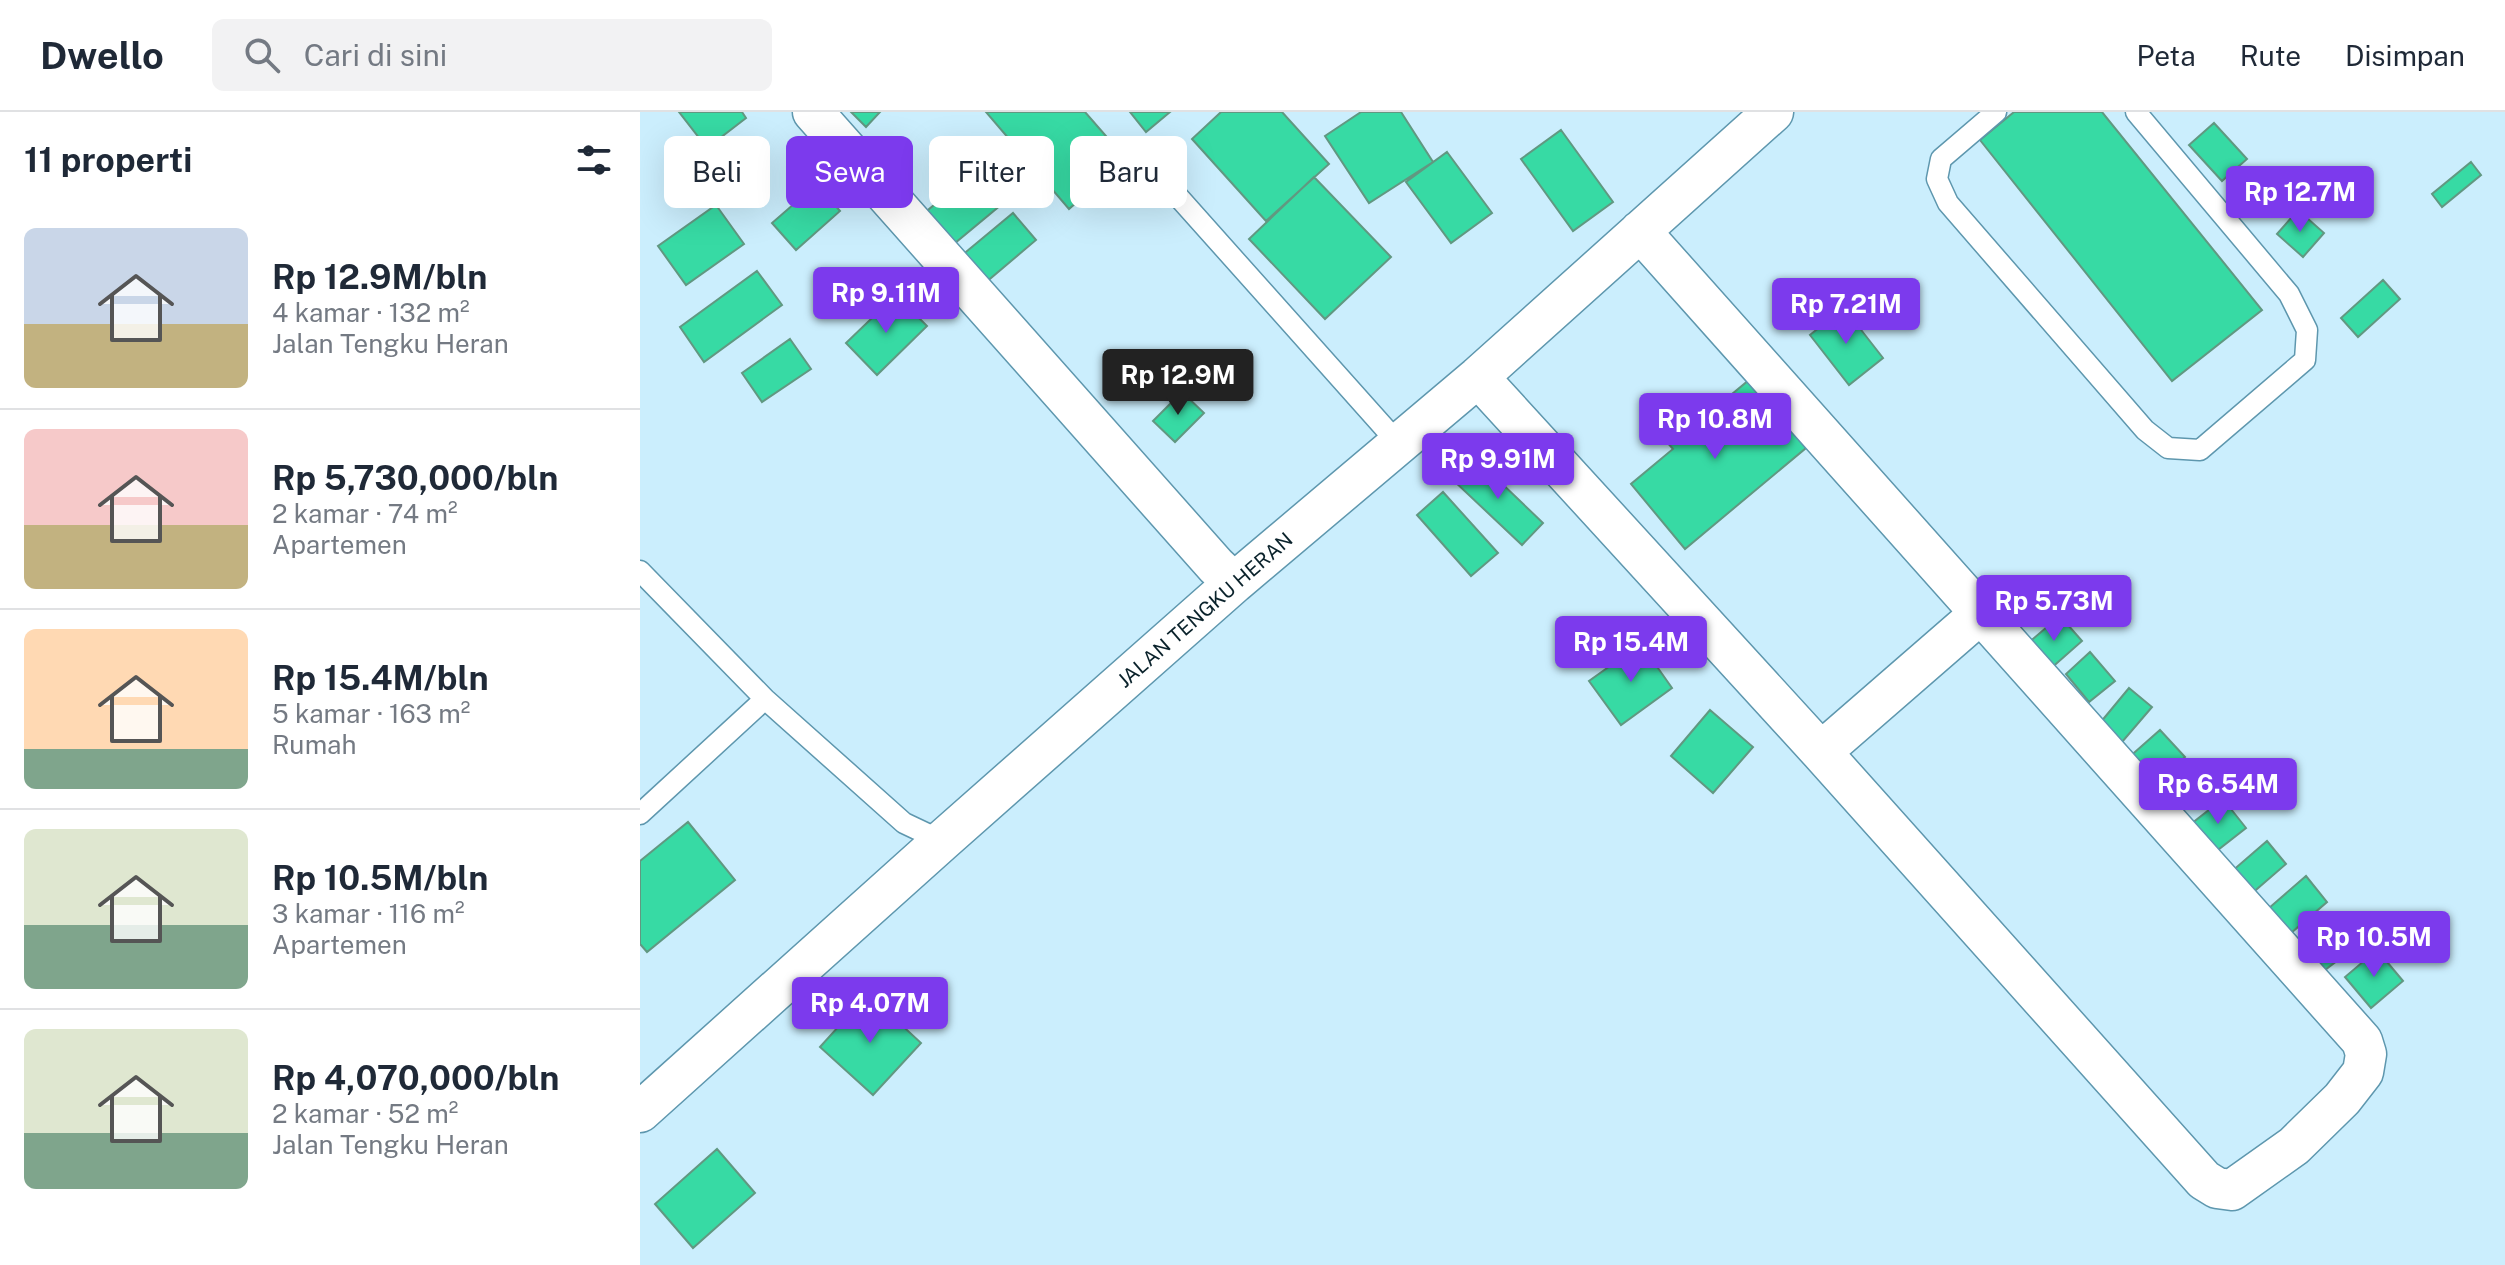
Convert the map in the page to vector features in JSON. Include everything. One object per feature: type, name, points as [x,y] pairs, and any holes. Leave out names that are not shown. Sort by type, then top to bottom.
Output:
[{"type":"street","points":[[813,112],[1234,583]]},
{"type":"street","name":"JALAN TENGKU HERAN","points":[[640,1112],[1234,583],[1478,377],[1773,112]]},
{"type":"street","points":[[1478,377],[1821,752],[2204,1180],[2217,1188],[2232,1190],[2294,1146],[2342,1099],[2363,1072],[2366,1054],[2362,1041],[1640,231]]},
{"type":"street","points":[[1821,752],[1981,613]]},
{"type":"lane","points":[[1996,112],[1941,159],[1937,179],[1948,203],[2145,430],[2168,448],[2200,450],[2305,360],[2307,330],[2289,294],[2136,112]]},
{"type":"lane","points":[[1187,207],[1398,443]]},
{"type":"lane","points":[[640,571],[765,699],[904,823],[942,841]]},
{"type":"lane","points":[[640,814],[765,699]]},
{"type":"building","points":[[679,112],[742,112],[746,118],[723,136],[698,136]]},
{"type":"building","points":[[851,112],[880,112],[866,127]]},
{"type":"building","points":[[986,112],[1085,112],[1106,136],[1070,136],[1069,209],[1054,191],[1054,136],[1007,136]]},
{"type":"building","points":[[1130,112],[1170,112],[1146,132]]},
{"type":"building","points":[[1221,112],[1282,112],[1329,164],[1266,221],[1192,139]]},
{"type":"building","points":[[1361,112],[1401,112],[1433,162],[1369,203],[1325,136]]},
{"type":"building","points":[[2014,112],[2102,112],[2262,310],[2172,381],[1980,140]]},
{"type":"building","points":[[2214,123],[2247,159],[2222,181],[2189,145]]},
{"type":"building","points":[[1561,130],[1613,202],[1573,231],[1521,159]]},
{"type":"building","points":[[1447,152],[1492,213],[1451,243],[1406,182]]},
{"type":"building","points":[[2471,162],[2481,175],[2442,207],[2432,194]]},
{"type":"building","points":[[1314,177],[1391,257],[1325,319],[1249,239]]},
{"type":"building","points":[[712,208],[718,208],[744,244],[686,285],[658,246]]},
{"type":"building","points":[[789,208],[837,208],[840,211],[796,250],[772,223]]},
{"type":"building","points":[[930,208],[997,208],[949,248],[922,215]]},
{"type":"building","points":[[2298,210],[2324,233],[2303,257],[2277,234]]},
{"type":"building","points":[[1013,213],[1036,240],[985,283],[961,256]]},
{"type":"building","points":[[757,271],[782,305],[704,362],[680,327]]},
{"type":"building","points":[[2383,280],[2400,299],[2358,337],[2341,318]]},
{"type":"building","points":[[896,295],[927,326],[877,375],[846,343]]},
{"type":"building","points":[[1844,308],[1883,358],[1849,385],[1810,335]]},
{"type":"building","points":[[790,339],[811,369],[762,402],[742,373]]},
{"type":"building","points":[[1749,380],[1806,448],[1685,549],[1631,484],[1673,449],[1654,427],[1687,399],[1703,418]]},
{"type":"building","points":[[1182,392],[1204,413],[1175,442],[1153,421]]},
{"type":"building","points":[[1474,457],[1543,523],[1522,545],[1453,480]]},
{"type":"building","points":[[1443,492],[1498,553],[1471,576],[1417,515]]},
{"type":"building","points":[[2060,616],[2082,641],[2049,670],[2027,644]]},
{"type":"building","points":[[1641,644],[1672,688],[1621,725],[1589,681]]},
{"type":"building","points":[[2090,652],[2115,681],[2089,702],[2066,674]]},
{"type":"building","points":[[2129,688],[2152,707],[2122,742],[2100,723]]},
{"type":"building","points":[[1710,710],[1753,747],[1713,793],[1671,756]]},
{"type":"building","points":[[2160,730],[2185,757],[2153,787],[2127,759]]},
{"type":"building","points":[[2197,764],[2214,784],[2184,809],[2168,788]]},
{"type":"building","points":[[2223,799],[2246,828],[2214,853],[2191,824]]},
{"type":"building","points":[[688,822],[735,880],[647,952],[640,944],[640,861]]},
{"type":"building","points":[[2267,841],[2286,864],[2250,895],[2231,872]]},
{"type":"building","points":[[2306,876],[2327,902],[2291,933],[2269,908]]},
{"type":"building","points":[[2342,914],[2363,941],[2321,973],[2300,946]]},
{"type":"building","points":[[2377,950],[2403,981],[2371,1008],[2345,977]]},
{"type":"building","points":[[868,994],[921,1043],[873,1095],[820,1047]]},
{"type":"building","points":[[717,1149],[755,1193],[693,1248],[655,1204]]}]
